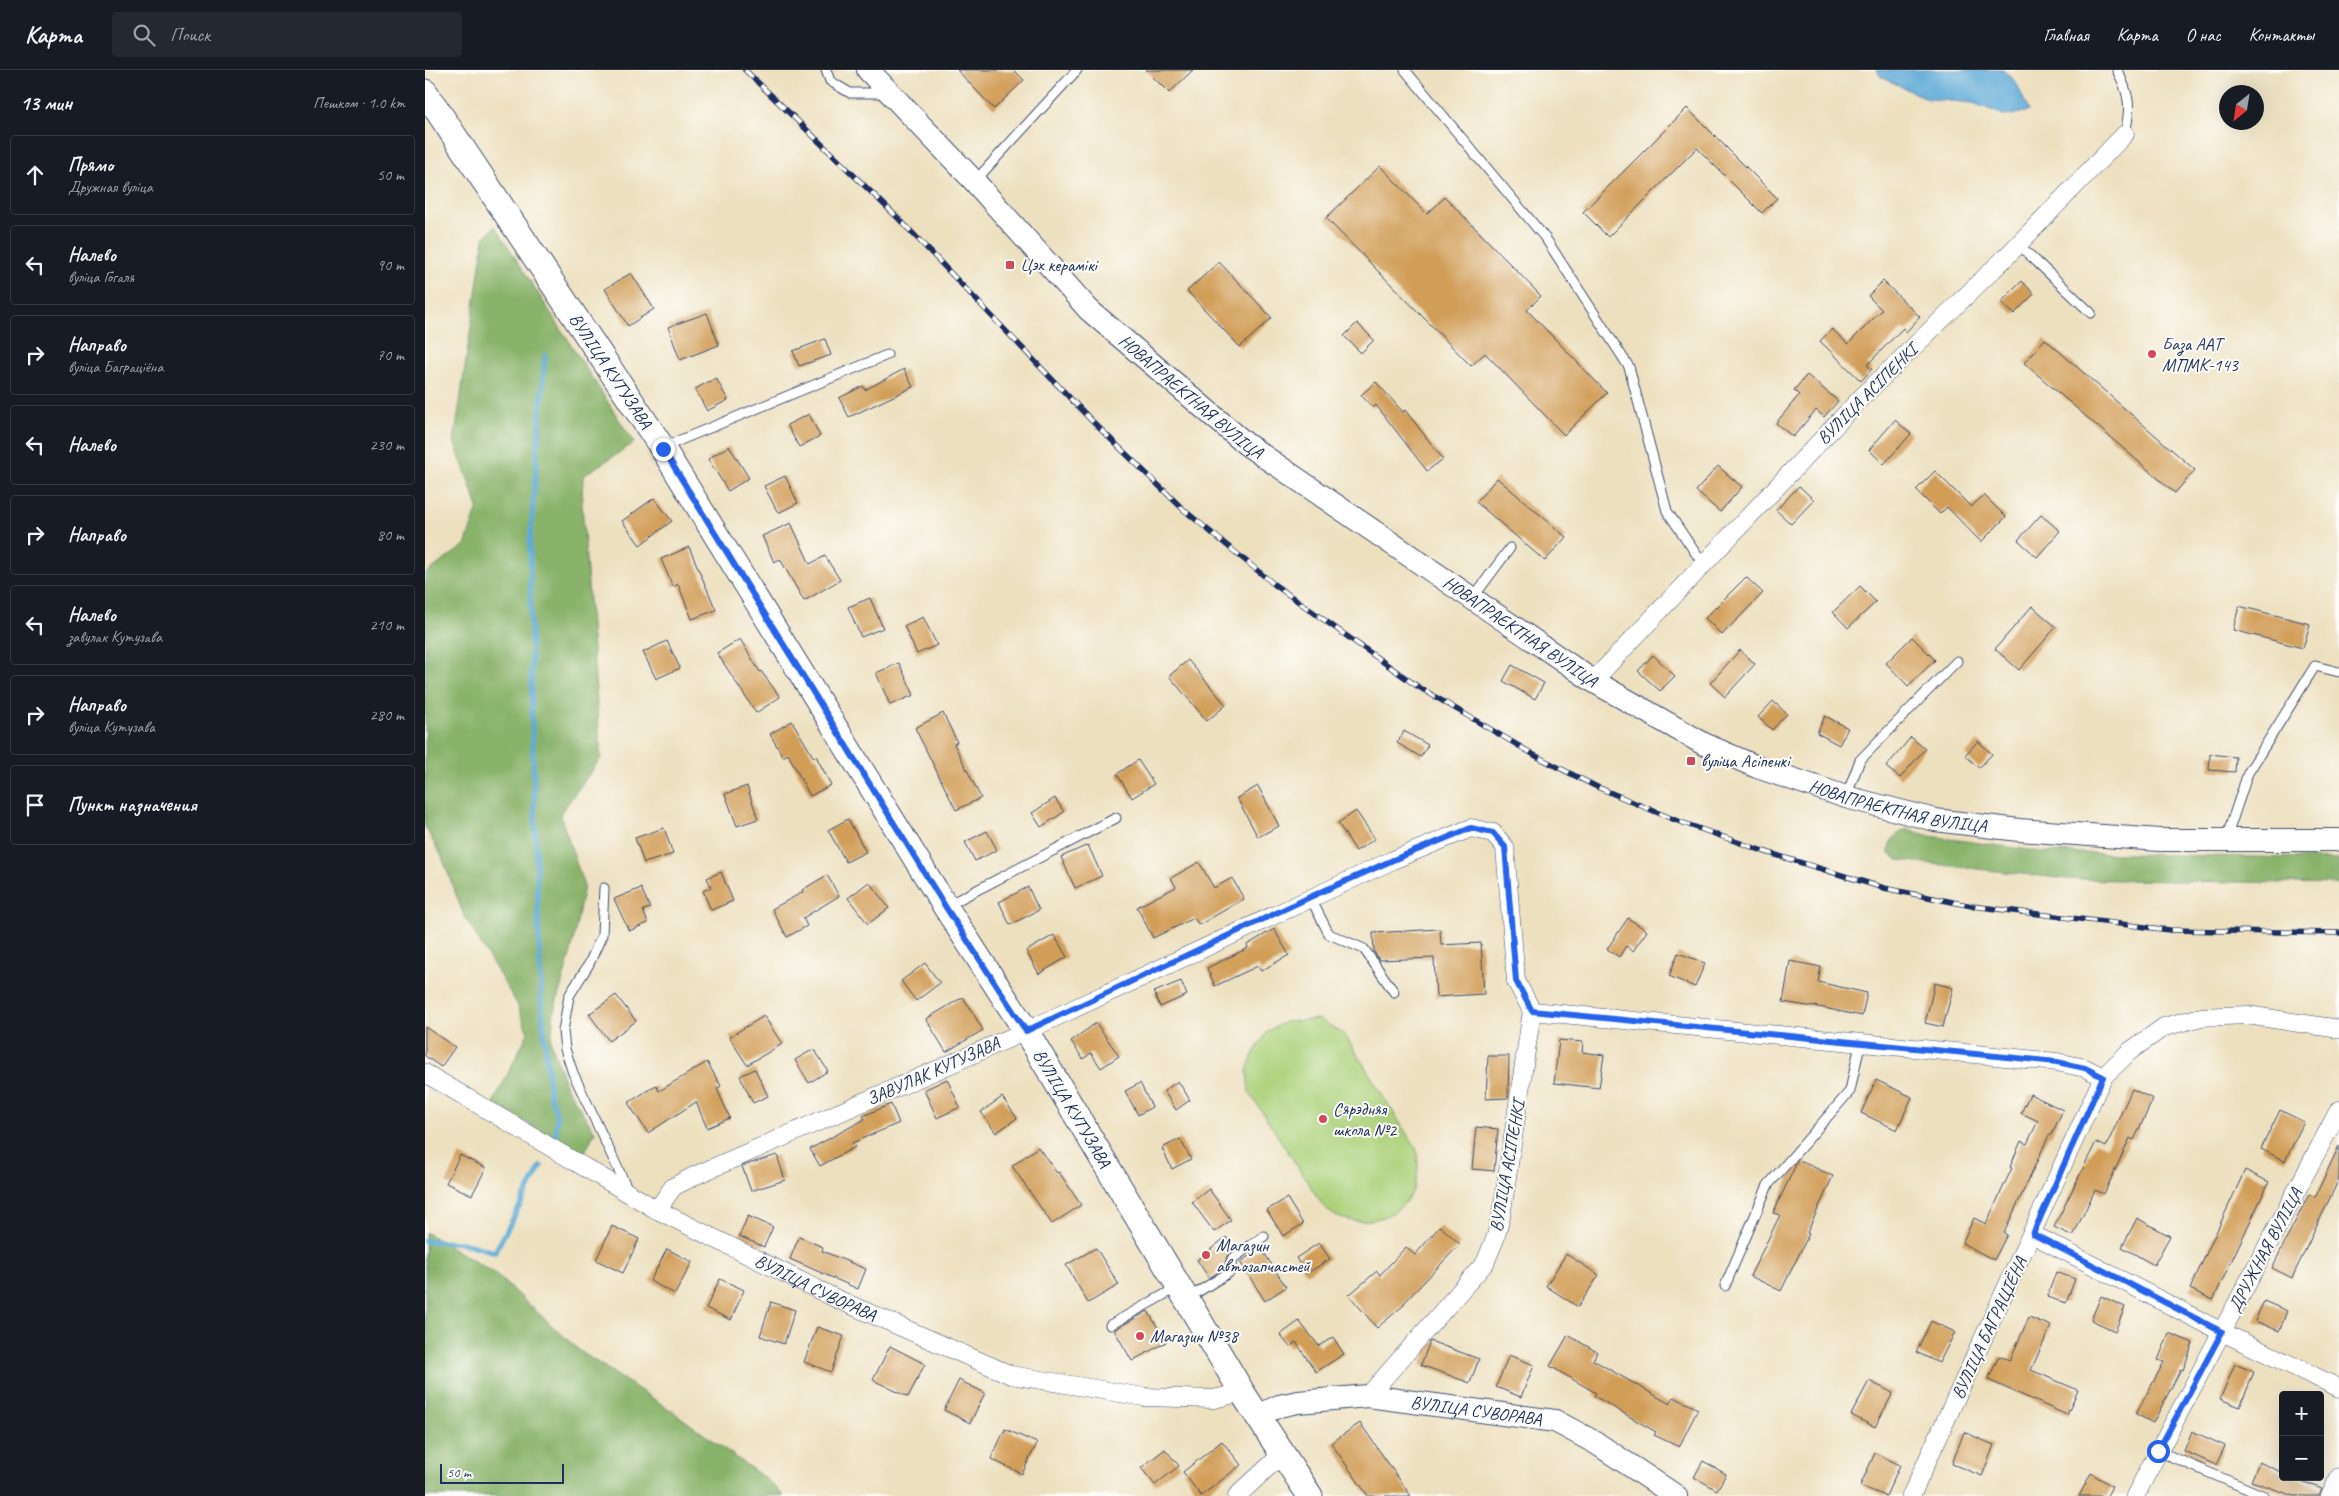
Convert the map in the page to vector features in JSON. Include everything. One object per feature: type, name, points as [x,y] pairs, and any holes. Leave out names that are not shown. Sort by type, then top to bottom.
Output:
[{"type":"main road","name":"ВУЛІЦА КУТУЗАВА","points":[[425,92],[663,449],[945,906],[1026,1031],[1242,1392],[1309,1496]]},
{"type":"street","name":"НОВАПРАЕКТНАЯ ВУЛІЦА","points":[[868,70],[975,182],[1089,310],[1246,444],[1593,681],[1704,744],[1757,767],[1846,797],[1935,820],[2019,830],[2160,840],[2339,840]]},
{"type":"street","name":"ВУЛІЦА АСІПЕНКІ","points":[[1593,681],[1862,397],[2018,244],[2125,134]]},
{"type":"street","name":"ЗАВУЛАК КУТУЗАВА","points":[[657,1210],[673,1187],[694,1176],[1026,1031],[1310,897],[1471,828],[1493,833],[1505,847],[1516,981],[1532,1011]]},
{"type":"street","name":"ВУЛІЦА АСІПЕНКІ","points":[[1368,1396],[1485,1263],[1495,1239],[1501,1217],[1532,1011]]},
{"type":"street","points":[[1532,1011],[2057,1062],[2085,1068],[2103,1077],[2130,1051],[2164,1027],[2201,1017],[2247,1015],[2339,1029]]},
{"type":"street","name":"ВУЛІЦА СУВОРАВА","points":[[425,1073],[657,1210],[837,1299],[1011,1376],[1144,1397],[1215,1399],[1242,1392]]},
{"type":"street","name":"ВУЛІЦА БАГРАЦІЁНА","points":[[1911,1496],[2033,1234],[2103,1077]]},
{"type":"street","name":"ДРУЖНАЯ ВУЛІЦА","points":[[2135,1496],[2339,1110]]},
{"type":"street","points":[[2033,1234],[2222,1332],[2339,1388]]},
{"type":"street","name":"ВУЛІЦА СУВОРАВА","points":[[1258,1416],[1279,1406],[1298,1402],[1368,1396],[1555,1421],[1596,1443],[1676,1496]]},
{"type":"street","points":[[1237,1496],[1282,1454]]},
{"type":"street","points":[[2330,1496],[2339,1477]]},
{"type":"lane","points":[[826,70],[830,81],[850,93],[890,93]]},
{"type":"lane","points":[[975,182],[1077,70]]},
{"type":"lane","points":[[1405,70],[1546,239],[1629,367],[1667,511],[1703,564]]},
{"type":"lane","points":[[2117,70],[2123,82],[2131,110],[2125,134]]},
{"type":"lane","points":[[2018,244],[2091,313]]},
{"type":"lane","points":[[663,449],[678,441],[887,355]]},
{"type":"lane","points":[[1472,599],[1510,548]]},
{"type":"lane","points":[[1846,797],[1859,760],[1957,661]]},
{"type":"lane","points":[[2226,839],[2247,773],[2315,666],[2339,672]]},
{"type":"lane","points":[[945,906],[1116,818]]},
{"type":"lane","points":[[604,888],[602,935],[589,964],[569,996],[563,1030],[573,1073],[629,1193]]},
{"type":"lane","points":[[1310,897],[1329,934],[1364,949],[1393,992]]},
{"type":"lane","points":[[1725,1286],[1767,1185],[1850,1091],[1860,1044]]},
{"type":"lane","points":[[1110,1325],[1230,1272],[1232,1259],[1264,1236]]},
{"type":"lane","points":[[2158,1451],[2264,1496]]},
{"type":"green space","points":[[495,226],[634,443],[583,476],[582,504],[601,758],[560,814],[584,886],[571,952],[554,1011],[551,1042],[565,1085],[595,1132],[583,1156],[493,1103],[528,1033],[517,1004],[464,916],[442,857],[425,827],[425,574],[465,545],[478,507],[454,442],[484,238]]},
{"type":"green space","points":[[1907,829],[1930,836],[2043,852],[2339,859],[2339,884],[2067,879],[1898,860],[1889,854],[1890,845],[1896,836]]},
{"type":"green space","points":[[1319,1019],[1345,1035],[1417,1150],[1417,1176],[1410,1196],[1403,1205],[1384,1217],[1361,1221],[1349,1220],[1336,1216],[1325,1208],[1249,1092],[1247,1071],[1253,1054],[1268,1031],[1285,1022]]},
{"type":"green space","points":[[425,1232],[493,1272],[580,1351],[672,1411],[766,1479],[784,1496],[425,1496]]},
{"type":"water","points":[[1877,70],[2003,70],[2016,82],[2029,111],[2006,116],[1973,103],[1927,99],[1881,77]]},
{"type":"building","points":[[957,70],[1014,70],[1024,80],[994,109]]},
{"type":"building","points":[[1146,70],[1193,70],[1169,93]]},
{"type":"building","points":[[1687,108],[1777,198],[1762,213],[1697,148],[1608,237],[1583,212]]},
{"type":"building","points":[[1380,166],[1427,214],[1445,197],[1541,296],[1527,310],[1607,393],[1564,435],[1485,353],[1471,366],[1326,218]]},
{"type":"building","points":[[1219,262],[1272,318],[1240,347],[1187,291]]},
{"type":"building","points":[[631,273],[654,309],[628,326],[605,289]]},
{"type":"building","points":[[1883,281],[1920,317],[1906,332],[1903,328],[1867,365],[1872,369],[1861,381],[1820,341],[1832,329],[1848,344],[1882,310],[1868,296]]},
{"type":"building","points":[[2022,281],[2034,294],[2014,314],[2001,302]]},
{"type":"building","points":[[707,313],[719,345],[680,360],[668,327]]},
{"type":"building","points":[[1357,323],[1374,340],[1361,353],[1344,336]]},
{"type":"building","points":[[825,339],[831,355],[799,366],[793,351]]},
{"type":"building","points":[[2045,339],[2195,470],[2175,493],[2024,363]]},
{"type":"building","points":[[904,369],[913,387],[849,417],[839,398],[863,386],[865,390]]},
{"type":"building","points":[[1807,375],[1838,401],[1824,417],[1816,410],[1793,437],[1776,423],[1799,395],[1794,390]]},
{"type":"building","points":[[716,378],[728,400],[707,411],[695,389]]},
{"type":"building","points":[[1376,382],[1403,412],[1405,410],[1443,459],[1427,471],[1376,405],[1373,408],[1361,395]]},
{"type":"building","points":[[809,414],[820,436],[799,447],[787,425]]},
{"type":"building","points":[[1895,420],[1911,434],[1884,464],[1869,450]]},
{"type":"building","points":[[729,446],[749,478],[728,491],[708,459]]},
{"type":"building","points":[[1718,466],[1742,487],[1720,512],[1696,491]]},
{"type":"building","points":[[1935,471],[1971,507],[1984,495],[2006,517],[1981,542],[1947,507],[1940,514],[1916,490]]},
{"type":"building","points":[[785,476],[798,503],[778,513],[764,486]]},
{"type":"building","points":[[1497,478],[1566,537],[1545,561],[1476,502]]},
{"type":"building","points":[[1799,486],[1814,500],[1791,524],[1776,510]]},
{"type":"building","points":[[654,498],[672,521],[640,545],[622,521]]},
{"type":"building","points":[[2041,515],[2060,531],[2037,557],[2018,540]]},
{"type":"building","points":[[791,523],[810,564],[825,556],[840,580],[804,601],[780,559],[774,562],[762,536]]},
{"type":"building","points":[[689,547],[716,610],[692,619],[678,584],[673,587],[661,559]]},
{"type":"building","points":[[1746,577],[1763,593],[1722,635],[1705,618]]},
{"type":"building","points":[[1860,586],[1876,602],[1848,628],[1833,612]]},
{"type":"building","points":[[870,598],[883,628],[861,637],[848,607]]},
{"type":"building","points":[[2032,606],[2056,627],[2019,670],[1995,649]]},
{"type":"building","points":[[2239,606],[2310,624],[2303,648],[2233,630]]},
{"type":"building","points":[[923,617],[937,645],[917,654],[904,626]]},
{"type":"building","points":[[1912,637],[1935,660],[1908,686],[1886,663]]},
{"type":"building","points":[[740,639],[760,672],[780,697],[756,713],[717,653]]},
{"type":"building","points":[[667,641],[680,668],[656,679],[643,652]]},
{"type":"building","points":[[1740,650],[1755,664],[1725,697],[1710,683]]},
{"type":"building","points":[[1653,655],[1675,676],[1660,691],[1638,671]]},
{"type":"building","points":[[1188,660],[1226,705],[1207,721],[1169,676]]},
{"type":"building","points":[[899,663],[914,695],[890,705],[876,673]]},
{"type":"building","points":[[1512,665],[1544,683],[1535,699],[1503,681]]},
{"type":"building","points":[[1773,701],[1787,714],[1772,730],[1758,717]]},
{"type":"building","points":[[943,713],[957,742],[954,744],[981,798],[956,810],[915,728]]},
{"type":"building","points":[[1825,716],[1848,728],[1839,745],[1817,733]]},
{"type":"building","points":[[792,721],[814,758],[816,756],[831,785],[810,796],[788,754],[783,757],[770,734]]},
{"type":"building","points":[[1404,731],[1428,745],[1421,757],[1397,743]]},
{"type":"building","points":[[1911,737],[1925,749],[1900,778],[1886,767]]},
{"type":"building","points":[[1978,741],[1992,754],[1979,768],[1965,755]]},
{"type":"building","points":[[2210,754],[2236,757],[2235,772],[2209,770]]},
{"type":"building","points":[[1138,760],[1154,784],[1132,798],[1117,774]]},
{"type":"building","points":[[747,786],[758,819],[737,826],[725,794]]},
{"type":"building","points":[[1258,786],[1279,826],[1258,837],[1237,798]]},
{"type":"building","points":[[1055,798],[1064,812],[1041,827],[1032,813]]},
{"type":"building","points":[[1356,811],[1375,839],[1356,851],[1338,823]]},
{"type":"building","points":[[848,819],[866,852],[846,862],[828,830]]},
{"type":"building","points":[[664,828],[673,854],[644,863],[635,838]]},
{"type":"building","points":[[987,831],[997,850],[975,861],[965,842]]},
{"type":"building","points":[[1088,845],[1102,876],[1075,888],[1061,857]]},
{"type":"building","points":[[1199,862],[1214,888],[1232,878],[1244,899],[1199,925],[1194,918],[1153,938],[1137,907],[1176,887],[1171,878]]},
{"type":"building","points":[[721,872],[733,901],[711,910],[703,891],[711,887],[707,878]]},
{"type":"building","points":[[827,875],[839,896],[803,918],[807,926],[787,937],[772,909],[803,892],[802,890]]},
{"type":"building","points":[[869,882],[889,908],[868,924],[848,898]]},
{"type":"building","points":[[1028,887],[1039,910],[1010,925],[999,902]]},
{"type":"building","points":[[641,888],[650,908],[643,910],[648,923],[629,931],[614,899]]},
{"type":"building","points":[[1628,918],[1647,931],[1633,951],[1626,946],[1619,957],[1607,949]]},
{"type":"building","points":[[1274,929],[1289,955],[1261,971],[1258,966],[1215,986],[1207,968],[1248,948],[1247,945]]},
{"type":"building","points":[[1440,929],[1441,945],[1481,943],[1484,994],[1436,997],[1434,958],[1379,960],[1374,952],[1373,933]]},
{"type":"building","points":[[1054,935],[1067,957],[1039,974],[1026,951]]},
{"type":"building","points":[[1678,953],[1705,963],[1695,987],[1669,976]]},
{"type":"building","points":[[1790,961],[1821,967],[1818,982],[1867,993],[1862,1016],[1783,1002]]},
{"type":"building","points":[[925,963],[940,983],[916,1001],[901,981]]},
{"type":"building","points":[[1181,981],[1187,995],[1160,1007],[1154,992]]},
{"type":"building","points":[[1935,983],[1953,988],[1943,1027],[1925,1023]]},
{"type":"building","points":[[616,995],[636,1021],[609,1041],[589,1014]]},
{"type":"building","points":[[963,997],[983,1030],[946,1052],[926,1019]]},
{"type":"building","points":[[764,1016],[782,1044],[747,1065],[729,1037]]},
{"type":"building","points":[[1096,1023],[1119,1056],[1101,1068],[1091,1053],[1083,1059],[1071,1041]]},
{"type":"building","points":[[425,1027],[455,1047],[441,1067],[425,1056]]},
{"type":"building","points":[[1559,1040],[1583,1042],[1582,1052],[1604,1055],[1599,1088],[1554,1083]]},
{"type":"building","points":[[814,1049],[828,1071],[809,1083],[795,1060]]},
{"type":"building","points":[[1488,1056],[1509,1056],[1508,1098],[1486,1099]]},
{"type":"building","points":[[707,1062],[721,1086],[717,1089],[730,1118],[707,1128],[696,1102],[648,1133],[628,1103],[656,1085],[659,1091]]},
{"type":"building","points":[[755,1069],[768,1096],[753,1103],[740,1076]]},
{"type":"building","points":[[947,1079],[960,1107],[937,1118],[924,1090]]},
{"type":"building","points":[[1876,1080],[1912,1097],[1897,1130],[1861,1113]]},
{"type":"building","points":[[1178,1081],[1190,1100],[1176,1110],[1164,1091]]},
{"type":"building","points":[[1140,1083],[1152,1107],[1138,1115],[1125,1091]]},
{"type":"building","points":[[2132,1089],[2153,1099],[2134,1140],[2130,1138],[2104,1194],[2095,1190],[2073,1236],[2054,1227],[2096,1142],[2106,1147]]},
{"type":"building","points":[[2030,1094],[2063,1110],[2051,1136],[2049,1135],[2004,1233],[2007,1235],[1994,1260],[1962,1243],[1974,1218],[1986,1224],[2012,1168],[2010,1167],[2021,1141],[2027,1144],[2038,1121],[2021,1113]]},
{"type":"building","points":[[1002,1097],[1017,1118],[996,1133],[981,1112]]},
{"type":"building","points":[[891,1104],[899,1123],[852,1143],[855,1147],[820,1166],[810,1149],[865,1119],[863,1116]]},
{"type":"building","points":[[2280,1110],[2304,1122],[2285,1161],[2261,1149]]},
{"type":"building","points":[[1476,1127],[1498,1129],[1494,1171],[1472,1169]]},
{"type":"building","points":[[1180,1139],[1191,1159],[1172,1169],[1162,1148]]},
{"type":"building","points":[[2339,1146],[2339,1179],[2292,1278],[2272,1268],[2309,1194],[2315,1197]]},
{"type":"building","points":[[1038,1147],[1057,1173],[1059,1172],[1081,1205],[1052,1224],[1012,1166]]},
{"type":"building","points":[[460,1155],[486,1168],[472,1195],[446,1183]]},
{"type":"building","points":[[777,1155],[785,1180],[751,1191],[742,1166]]},
{"type":"building","points":[[1798,1160],[1833,1176],[1807,1233],[1809,1234],[1781,1291],[1750,1276],[1780,1215],[1773,1213]]},
{"type":"building","points":[[2245,1170],[2269,1182],[2213,1300],[2190,1289]]},
{"type":"building","points":[[1209,1189],[1231,1220],[1214,1232],[1192,1202]]},
{"type":"building","points":[[1287,1198],[1303,1224],[1283,1236],[1267,1210]]},
{"type":"building","points":[[748,1216],[773,1227],[764,1247],[739,1236]]},
{"type":"building","points":[[2137,1218],[2170,1236],[2154,1265],[2122,1247]]},
{"type":"building","points":[[612,1226],[639,1239],[623,1273],[596,1260]]},
{"type":"building","points":[[1440,1226],[1460,1244],[1405,1304],[1377,1328],[1349,1295],[1377,1271],[1380,1275],[1406,1247],[1415,1255]]},
{"type":"building","points":[[799,1237],[823,1247],[822,1251],[866,1269],[858,1289],[790,1259]]},
{"type":"building","points":[[1226,1237],[1234,1250],[1227,1256],[1224,1268],[1209,1278],[1197,1260]]},
{"type":"building","points":[[1319,1243],[1330,1259],[1306,1274],[1296,1258]]},
{"type":"building","points":[[1096,1248],[1119,1285],[1088,1303],[1066,1265]]},
{"type":"building","points":[[1261,1248],[1286,1287],[1265,1301],[1240,1262]]},
{"type":"building","points":[[667,1249],[692,1262],[675,1294],[650,1281]]},
{"type":"building","points":[[1566,1254],[1599,1275],[1578,1307],[1546,1286]]},
{"type":"building","points":[[2056,1272],[2075,1279],[2066,1303],[2047,1297]]},
{"type":"building","points":[[720,1279],[744,1290],[731,1320],[706,1308]]},
{"type":"building","points":[[2101,1296],[2125,1307],[2115,1331],[2091,1320]]},
{"type":"building","points":[[2264,1301],[2287,1311],[2279,1331],[2255,1321]]},
{"type":"building","points":[[771,1302],[795,1310],[784,1344],[760,1336]]},
{"type":"building","name":"Магазин №38","points":[[1148,1311],[1166,1342],[1132,1361],[1114,1330]]},
{"type":"building","points":[[2029,1317],[2051,1326],[2031,1370],[2078,1390],[2067,1415],[1988,1380],[1999,1356],[2010,1360]]},
{"type":"building","points":[[1299,1321],[1319,1346],[1333,1337],[1344,1354],[1316,1372],[1296,1342],[1290,1347],[1280,1335]]},
{"type":"building","points":[[1931,1321],[1955,1332],[1939,1363],[1916,1352]]},
{"type":"building","points":[[817,1327],[844,1336],[831,1372],[804,1362]]},
{"type":"building","points":[[2169,1333],[2193,1343],[2183,1370],[2181,1369],[2153,1423],[2136,1414],[2164,1362],[2158,1360]]},
{"type":"building","points":[[1568,1335],[1597,1352],[1593,1360],[1670,1404],[1674,1397],[1698,1409],[1679,1447],[1654,1435],[1656,1432],[1594,1396],[1596,1393],[1550,1366]]},
{"type":"building","points":[[1430,1341],[1479,1359],[1470,1383],[1421,1365]]},
{"type":"building","points":[[890,1346],[925,1364],[908,1397],[873,1380]]},
{"type":"building","points":[[1509,1355],[1534,1365],[1521,1397],[1496,1387]]},
{"type":"building","points":[[2235,1364],[2254,1372],[2240,1407],[2220,1399]]},
{"type":"building","points":[[959,1380],[985,1393],[970,1423],[944,1410]]},
{"type":"building","points":[[1869,1381],[1893,1393],[1875,1427],[1851,1415]]},
{"type":"building","points":[[1360,1423],[1411,1496],[1368,1496],[1331,1443]]},
{"type":"building","points":[[1005,1429],[1037,1443],[1022,1474],[991,1459]]},
{"type":"building","points":[[2192,1431],[2225,1446],[2216,1465],[2184,1451]]},
{"type":"building","points":[[1964,1432],[1994,1445],[1982,1476],[1952,1464]]},
{"type":"building","points":[[1222,1441],[1241,1465],[1201,1496],[1183,1472]]},
{"type":"building","points":[[1165,1449],[1179,1466],[1155,1485],[1141,1468]]},
{"type":"building","points":[[1875,1453],[1900,1465],[1886,1496],[1860,1486]]},
{"type":"building","points":[[1703,1461],[1726,1474],[1717,1490],[1694,1477]]},
{"type":"building","points":[[2259,1462],[2279,1471],[2279,1481],[2302,1481],[2322,1489],[2319,1496],[2294,1496],[2251,1481]]},
{"type":"building","points":[[2091,1473],[2112,1486],[2107,1496],[2079,1496]]},
{"type":"waterway","points":[[545,355],[530,543],[532,727],[541,1000],[550,1097],[557,1115],[555,1137]]},
{"type":"waterway","points":[[425,1241],[463,1243],[495,1252],[541,1166]]},
{"type":"railway","points":[[745,70],[899,219],[1091,420],[1184,510],[1275,585],[1417,686],[1536,756],[1595,786],[1675,820],[1763,851],[1884,888],[1972,906],[2170,930],[2339,933]]},
{"type":"place","name":"Цэх керамікі","points":[[1010,265]]},
{"type":"place","name":"База ААТ МПМК-143","points":[[2152,354]]},
{"type":"place","name":"вуліца Асіпенкі","points":[[1691,761]]},
{"type":"place","name":"Сярэдняя школа №2","points":[[1323,1119]]},
{"type":"place","name":"Магазин автозапчастей","points":[[1206,1255]]},
{"type":"place","name":"Магазин №38","points":[[1140,1336]]},
{"type":"route","points":[[663,449],[945,906],[1026,1031],[1310,897],[1393,860],[1471,828],[1493,833],[1505,847],[1516,981],[1532,1011],[2057,1062],[2085,1068],[2103,1077],[2033,1234],[2222,1332],[2158,1451]]}]
